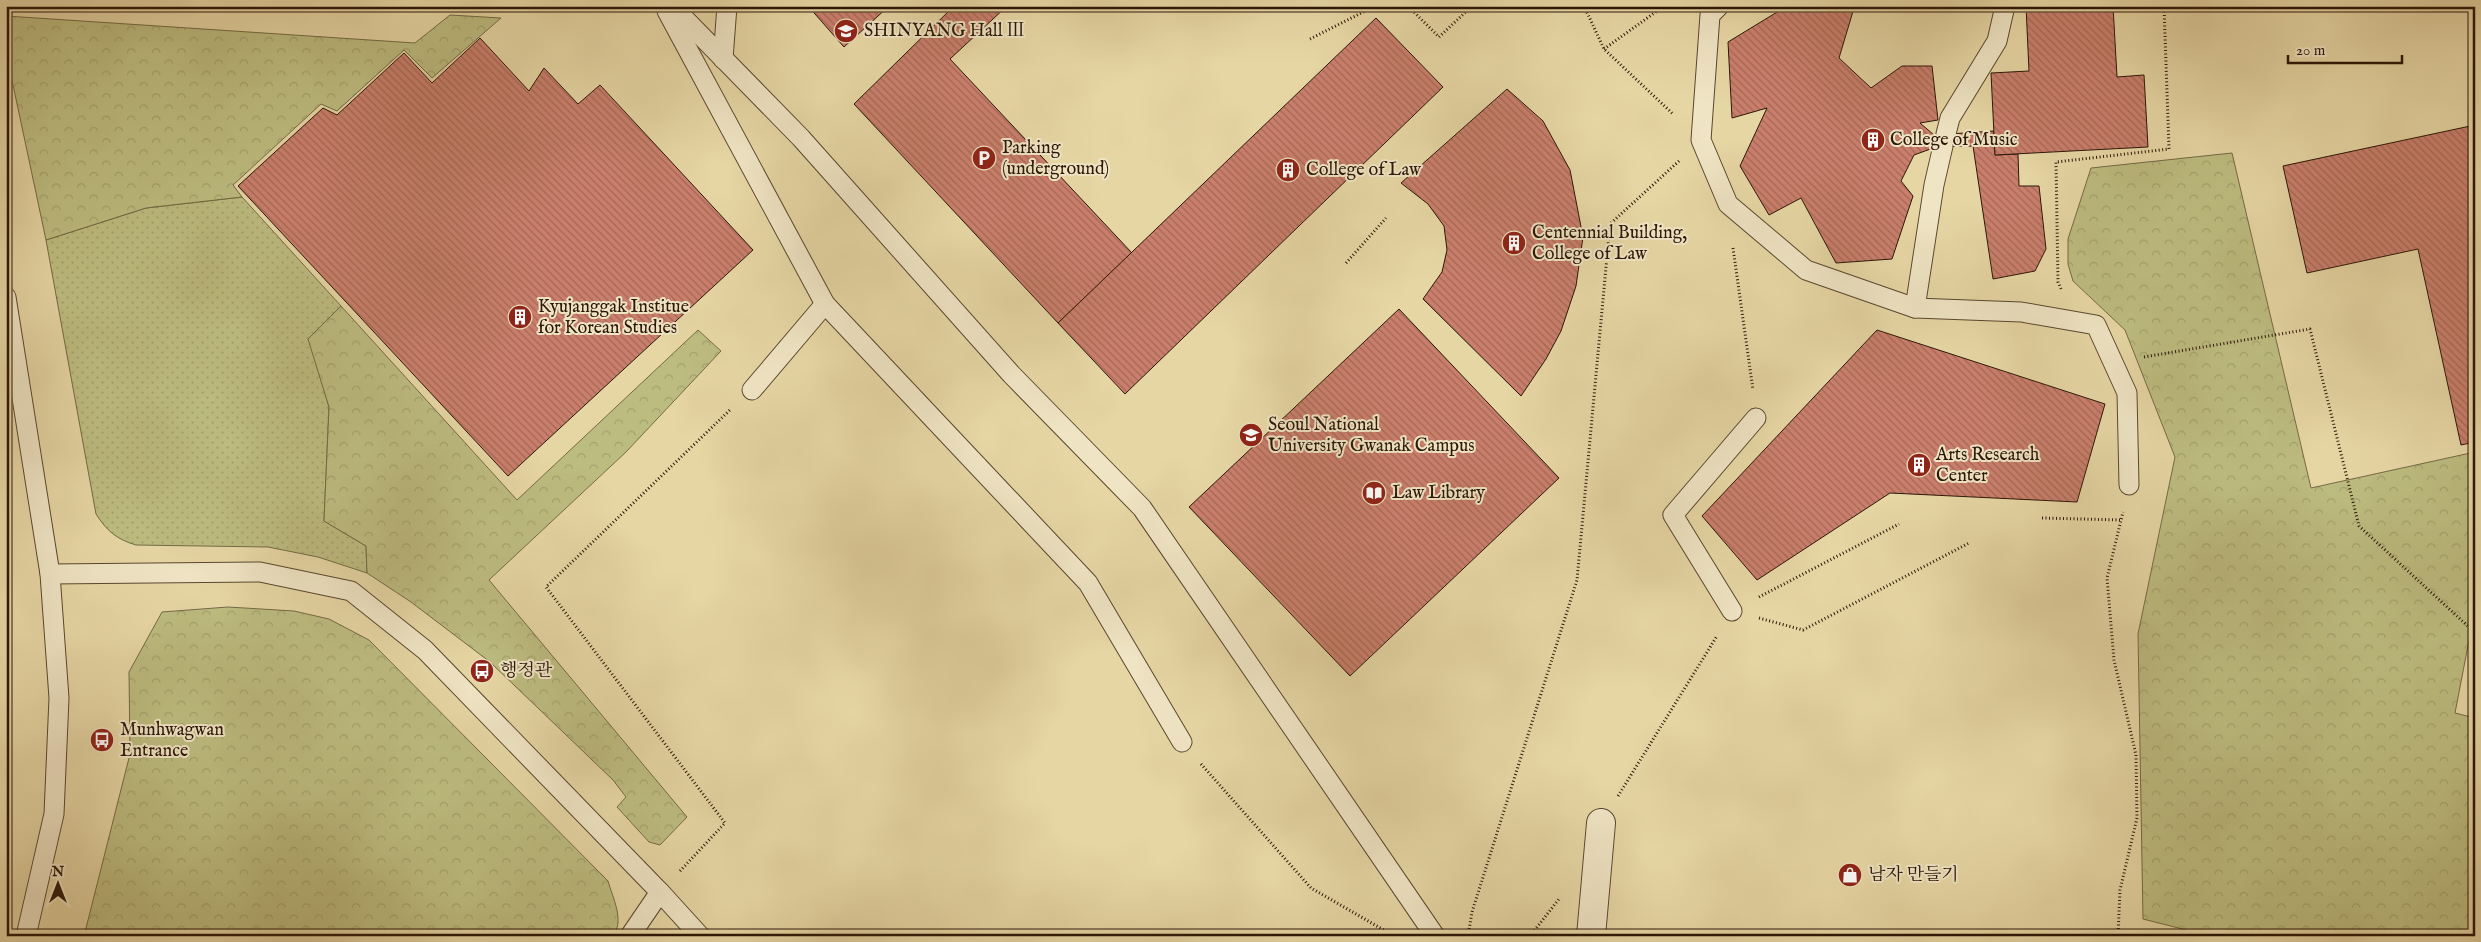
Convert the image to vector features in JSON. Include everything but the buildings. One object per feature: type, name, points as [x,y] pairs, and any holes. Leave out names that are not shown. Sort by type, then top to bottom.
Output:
[{"type":"street","points":[[1592,936],[1601,823]]},
{"type":"lane","points":[[665,6],[825,304],[1088,583],[1182,742]]},
{"type":"lane","points":[[672,6],[801,138],[1011,374],[1142,508],[1435,936]]},
{"type":"lane","points":[[724,59],[727,6]]},
{"type":"lane","points":[[1719,6],[1710,15],[1701,140],[1728,204],[1806,270],[1915,308],[2021,312],[2096,325],[2127,392],[2130,485]]},
{"type":"lane","points":[[1915,308],[1934,186],[1950,118],[1997,41],[2005,6]]},
{"type":"lane","points":[[6,297],[50,574],[59,698],[54,814],[26,936]]},
{"type":"lane","points":[[752,390],[825,304]]},
{"type":"lane","points":[[1732,611],[1673,515],[1756,418]]},
{"type":"lane","points":[[50,574],[260,572],[351,591],[425,650],[660,892],[700,936]]},
{"type":"lane","points":[[630,936],[660,892]]},
{"type":"path","points":[[1310,39],[1375,6]]},
{"type":"path","points":[[1399,6],[1409,7],[1439,37],[1472,6]]},
{"type":"path","points":[[1468,936],[1472,912],[1577,580],[1610,224],[1701,140],[1604,49],[1584,6]]},
{"type":"path","points":[[1604,49],[1664,6]]},
{"type":"path","points":[[2075,322],[2058,282],[2056,162],[2169,149],[2164,6]]},
{"type":"path","points":[[1728,204],[1756,418]]},
{"type":"path","points":[[1346,263],[1386,218]]},
{"type":"path","points":[[2165,353],[2310,329],[2359,526],[2471,629],[2475,636]]},
{"type":"path","points":[[660,892],[726,823],[546,587],[752,390]]},
{"type":"path","points":[[2118,936],[2120,890],[2136,818],[2136,756],[2114,660],[2107,578],[2130,485]]},
{"type":"path","points":[[2042,518],[2121,520]]},
{"type":"path","points":[[1601,823],[1732,611],[1899,524]]},
{"type":"path","points":[[1732,611],[1803,630],[1969,543]]},
{"type":"path","points":[[1182,742],[1311,888],[1394,936]]},
{"type":"path","points":[[1530,936],[1561,895]]},
{"type":"green space","points":[[450,15],[501,18],[432,78],[404,50],[337,111],[321,104],[233,185],[242,197],[146,208],[46,240],[6,52],[6,16],[415,43]]},
{"type":"green space","points":[[2232,153],[2311,488],[2475,452],[2475,628],[2471,630],[2455,713],[2475,718],[2475,936],[2210,936],[2143,919],[2138,634],[2175,457],[2125,330],[2073,281],[2068,264],[2068,239],[2091,168]]},
{"type":"green space","points":[[242,197],[341,306],[309,339],[329,407],[324,521],[366,546],[367,573],[318,557],[268,547],[136,545],[113,534],[96,514],[46,240],[146,208]]},
{"type":"green space","points":[[341,306],[517,500],[698,330],[721,351],[626,452],[489,580],[687,817],[660,845],[649,842],[617,807],[626,797],[613,780],[490,662],[411,602],[367,573],[366,546],[324,521],[329,407],[308,339]]},
{"type":"green space","points":[[228,607],[294,611],[329,619],[369,640],[608,881],[618,917],[616,931],[612,936],[84,936],[130,754],[129,672],[162,612]]},
{"type":"place","name":"SHINYANG Hall Ⅲ","points":[[846,31]]},
{"type":"place","name":"College of Music","points":[[1873,140]]},
{"type":"place","name":"Parking (underground)","points":[[984,158]]},
{"type":"place","name":"College of Law","points":[[1288,170]]},
{"type":"place","name":"Centennial Building, College of Law","points":[[1514,243]]},
{"type":"place","name":"Kyujanggak Institue for Korean Studies","points":[[520,317]]},
{"type":"place","name":"Seoul National University Gwanak Campus","points":[[1251,435]]},
{"type":"place","name":"Arts Research Center","points":[[1919,465]]},
{"type":"place","name":"Law Library","points":[[1374,493]]},
{"type":"place","name":"행정관","points":[[482,671]]},
{"type":"place","name":"Munhwagwan Entrance","points":[[102,740]]},
{"type":"place","name":"남자 만들기","points":[[1850,875]]}]
